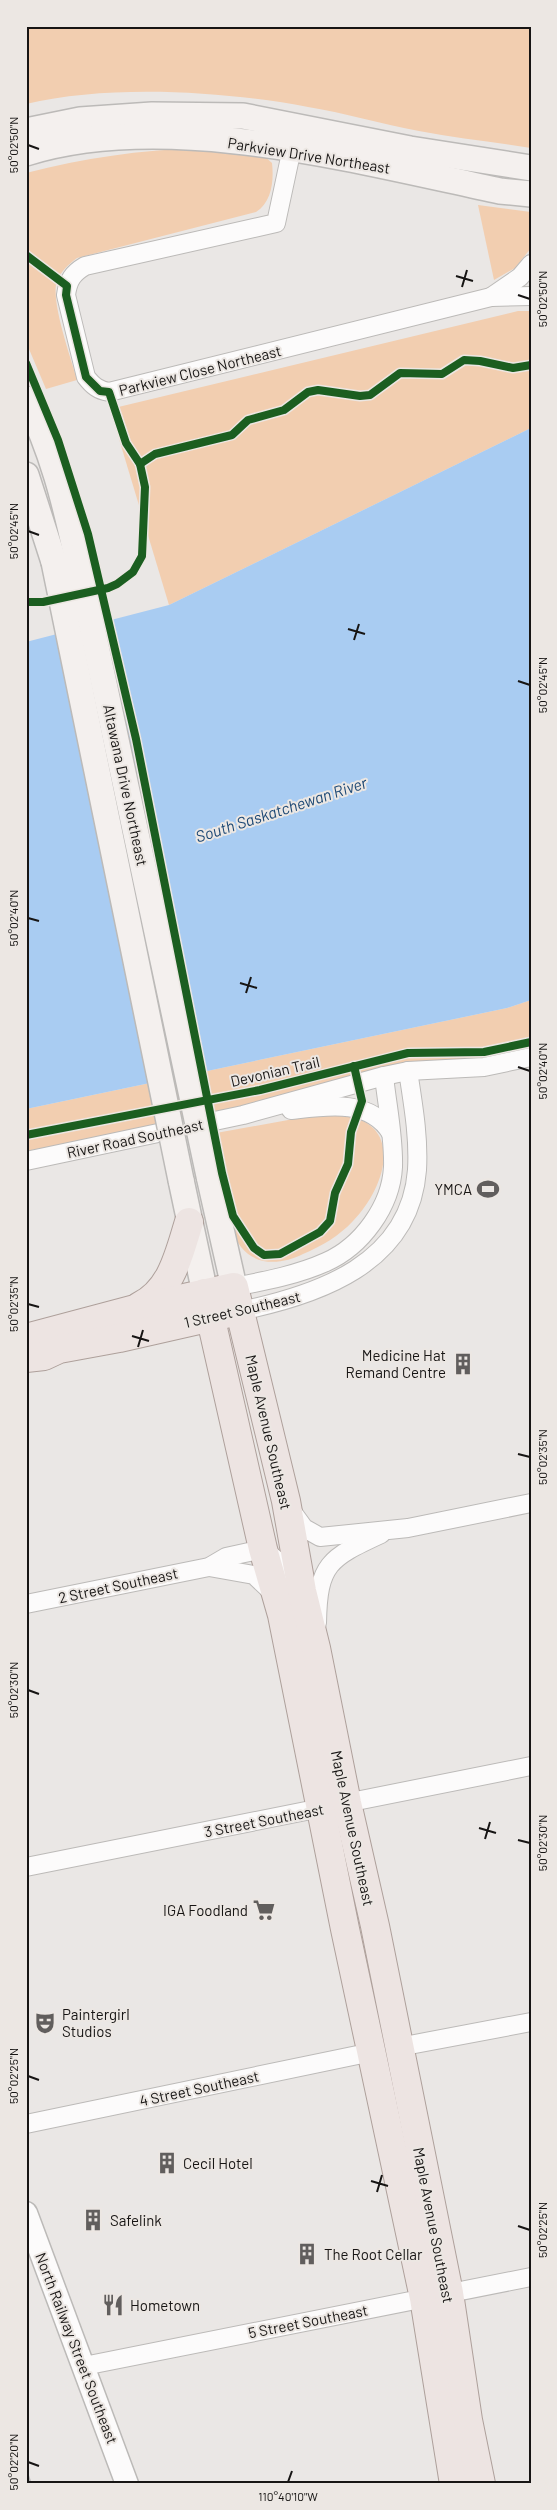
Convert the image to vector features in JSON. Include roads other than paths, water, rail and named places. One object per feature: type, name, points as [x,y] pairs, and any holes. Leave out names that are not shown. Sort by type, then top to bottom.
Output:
[{"type":"main road","name":"Parkview Drive Northeast","points":[[26,131],[80,120],[152,115],[243,116],[297,125],[410,149],[531,168]]},
{"type":"main road","name":"Parkview Drive Northeast","points":[[26,153],[99,138],[163,136],[249,143],[292,149],[500,191],[531,194]]},
{"type":"main road","name":"Altawana Drive Northeast","points":[[26,399],[36,417],[61,485],[66,559],[181,1180]]},
{"type":"main road","name":"Altawana Drive Northeast","points":[[26,476],[66,559],[209,1176]]},
{"type":"main road","name":"Maple Avenue Southeast","points":[[209,1176],[286,1501],[302,1591],[316,1648],[334,1806],[372,2052],[468,2420],[481,2484]]},
{"type":"main road","name":"Maple Avenue Southeast","points":[[181,1180],[207,1305],[263,1549],[399,2047],[436,2295],[454,2484]]},
{"type":"main road","points":[[135,1309],[152,1300],[172,1274],[189,1222]]},
{"type":"main road","name":"1 Street Southeast","points":[[31,1354],[135,1309],[207,1305],[237,1299]]},
{"type":"main road","name":"1 Street Southeast","points":[[31,1354],[119,1338],[207,1305]]},
{"type":"street","name":"Parkview Close Northeast","points":[[297,125],[276,223],[85,266],[74,273],[67,286],[66,294],[86,377],[93,386],[109,392],[491,297],[531,296]]},
{"type":"street","name":"Parkview Close Northeast","points":[[491,297],[520,277],[531,264]]},
{"type":"street","name":"River Road Southeast","points":[[26,1161],[243,1115],[408,1071],[484,1067],[531,1058]]},
{"type":"street","name":"1 Street Southeast","points":[[237,1299],[286,1302],[333,1283],[364,1265],[390,1239],[408,1207],[417,1172],[417,1135],[408,1071]]},
{"type":"street","name":"1 Street Southeast","points":[[237,1299],[283,1276],[327,1262],[340,1254],[365,1232],[386,1198],[393,1165],[384,1076]]},
{"type":"street","name":"River Road Southeast","points":[[243,1115],[333,1105],[350,1107],[374,1116],[385,1124],[391,1133]]},
{"type":"street","points":[[286,1501],[304,1528],[320,1537],[388,1531],[531,1503]]},
{"type":"street","points":[[316,1648],[319,1590],[321,1579],[328,1565],[347,1550],[388,1531]]},
{"type":"street","points":[[263,1549],[286,1568],[302,1591]]},
{"type":"street","name":"2 Street Southeast","points":[[210,1567],[226,1557],[263,1549]]},
{"type":"street","name":"2 Street Southeast","points":[[26,1604],[210,1567],[254,1574],[263,1581],[274,1595],[282,1615]]},
{"type":"street","name":"3 Street Southeast","points":[[26,1867],[531,1766]]},
{"type":"street","points":[[399,2047],[531,2022]]},
{"type":"street","name":"4 Street Southeast","points":[[26,2124],[372,2052]]},
{"type":"street","name":"North Railway Street Southeast","points":[[26,2213],[127,2484]]},
{"type":"street","name":"5 Street Southeast","points":[[84,2366],[531,2276]]},
{"type":"water","name":"South Saskatchewan River","points":[[531,428],[531,1000],[507,1008],[26,1109],[26,642],[169,605]]},
{"type":"railway","points":[[26,2473],[30,2484]]},
{"type":"place","name":"YMCA","points":[[488,1189]]},
{"type":"place","name":"Medicine Hat Remand Centre","points":[[463,1364]]},
{"type":"place","name":"IGA Foodland","points":[[264,1910]]},
{"type":"place","name":"Paintergirl Studios","points":[[45,2023]]},
{"type":"place","name":"Cecil Hotel","points":[[167,2163]]},
{"type":"place","name":"Safelink","points":[[93,2220]]},
{"type":"place","name":"The Root Cellar","points":[[307,2254]]},
{"type":"place","name":"Hometown","points":[[113,2305]]}]
